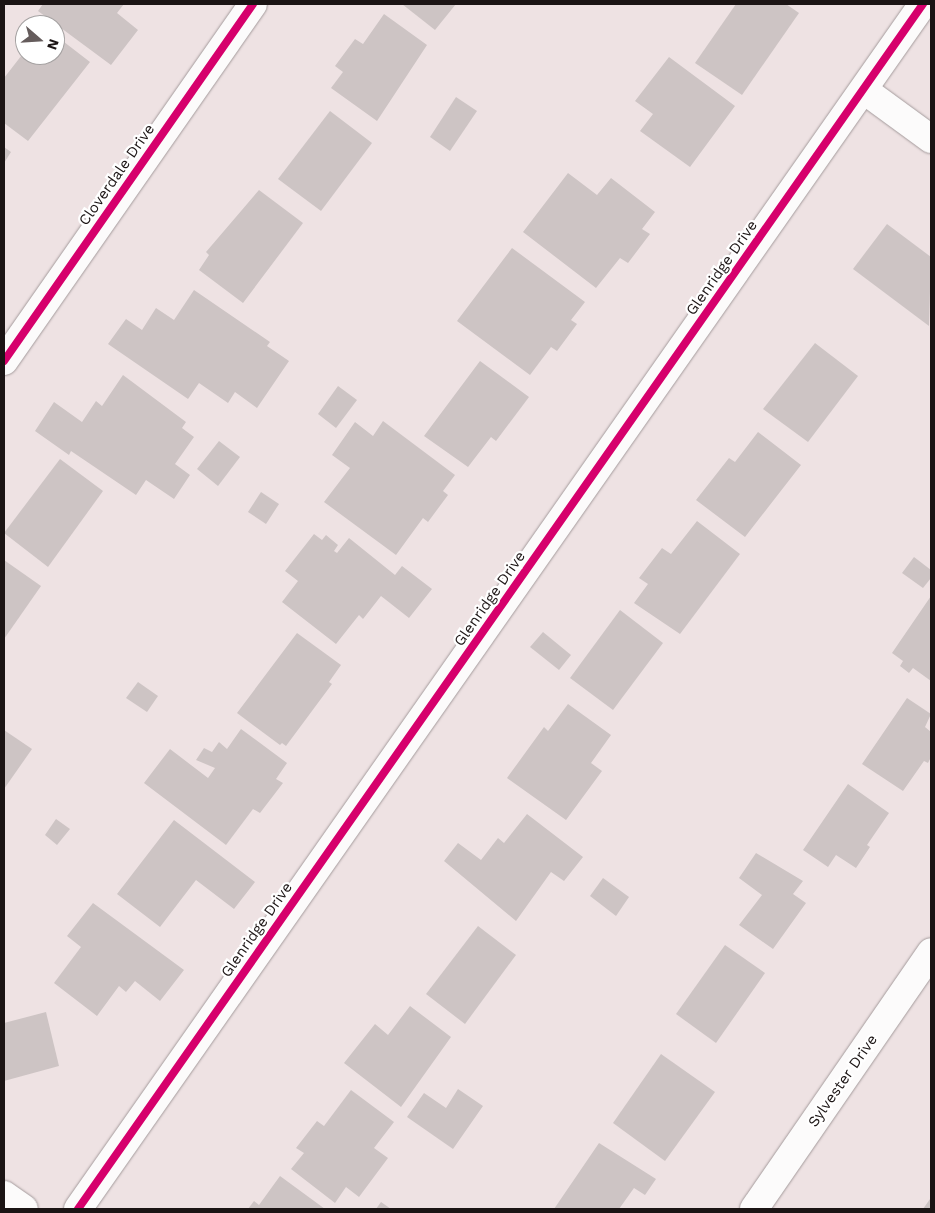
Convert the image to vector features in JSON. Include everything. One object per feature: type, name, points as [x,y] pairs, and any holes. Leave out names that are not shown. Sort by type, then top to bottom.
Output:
[{"type":"street","name":"Cloverdale Drive","points":[[4,361],[253,4]]},
{"type":"street","name":"Glenridge Drive","points":[[78,1209],[923,4]]},
{"type":"street","points":[[864,90],[931,139]]},
{"type":"street","name":"Sylvester Drive","points":[[754,1209],[931,952]]},
{"type":"street","points":[[4,1195],[24,1209]]},
{"type":"building","points":[[43,4],[124,4],[117,13],[138,30],[111,65],[65,31],[65,15],[43,15],[38,11]]},
{"type":"building","points":[[402,4],[456,4],[435,30]]},
{"type":"building","points":[[736,4],[786,4],[799,13],[742,95],[695,63]]},
{"type":"building","points":[[384,14],[427,45],[377,121],[331,88],[343,72],[335,66],[355,39],[363,44]]},
{"type":"building","points":[[65,43],[90,62],[28,141],[4,123],[4,78],[15,64],[65,65]]},
{"type":"building","points":[[669,57],[735,106],[690,167],[640,131],[653,114],[635,101]]},
{"type":"building","points":[[456,97],[477,111],[450,151],[430,137]]},
{"type":"building","points":[[330,111],[372,143],[321,211],[278,179]]},
{"type":"building","points":[[4,147],[11,152],[4,163]]},
{"type":"building","points":[[568,173],[597,195],[611,178],[655,212],[642,229],[650,234],[628,263],[620,258],[596,288],[523,232]]},
{"type":"building","points":[[259,190],[303,223],[243,303],[199,270],[209,255],[206,252]]},
{"type":"building","points":[[887,224],[931,257],[929,326],[853,269]]},
{"type":"building","points":[[512,248],[585,302],[571,320],[577,324],[557,351],[551,347],[530,375],[457,321]]},
{"type":"building","points":[[194,290],[270,342],[267,346],[289,361],[257,408],[235,392],[228,403],[199,383],[188,399],[108,344],[126,319],[142,330],[156,308],[174,320]]},
{"type":"building","points":[[815,343],[858,376],[808,442],[763,409]]},
{"type":"building","points":[[480,361],[529,397],[496,441],[491,437],[468,467],[424,436]]},
{"type":"building","points":[[123,375],[186,422],[182,428],[194,437],[175,464],[190,475],[174,499],[146,480],[136,495],[71,451],[69,455],[35,431],[54,402],[82,422],[96,401],[102,406]]},
{"type":"building","points":[[338,386],[357,400],[336,428],[318,414]]},
{"type":"building","points":[[383,421],[455,475],[443,491],[448,495],[428,522],[423,518],[396,555],[324,502],[350,468],[332,455],[355,422],[373,436]]},
{"type":"building","points":[[758,432],[801,465],[745,537],[696,500],[729,458],[735,462]]},
{"type":"building","points":[[219,441],[240,457],[218,486],[197,469]]},
{"type":"building","points":[[60,459],[103,491],[48,567],[4,533]]},
{"type":"building","points":[[261,492],[279,504],[266,524],[248,512]]},
{"type":"building","points":[[697,521],[740,554],[680,634],[634,603],[648,584],[639,578],[662,548],[671,554]]},
{"type":"building","points":[[314,534],[322,540],[326,535],[338,545],[334,551],[337,553],[349,538],[395,575],[402,566],[432,589],[409,618],[381,596],[363,619],[359,615],[336,644],[282,602],[298,581],[285,571]]},
{"type":"building","points":[[914,557],[931,570],[931,578],[923,588],[902,573]]},
{"type":"building","points":[[4,560],[41,586],[4,639]]},
{"type":"building","points":[[931,596],[931,681],[913,668],[909,673],[900,666],[903,661],[892,653]]},
{"type":"building","points":[[620,610],[663,643],[613,710],[570,678]]},
{"type":"building","points":[[543,632],[571,655],[559,670],[530,647]]},
{"type":"building","points":[[297,633],[341,665],[329,682],[332,684],[286,746],[282,743],[280,745],[237,713]]},
{"type":"building","points":[[138,682],[158,696],[147,712],[126,698]]},
{"type":"building","points":[[907,698],[931,714],[925,727],[931,732],[931,757],[928,763],[924,761],[903,791],[862,764]]},
{"type":"building","points":[[568,704],[611,735],[591,763],[602,771],[566,820],[507,778],[544,727],[548,731]]},
{"type":"building","points":[[241,729],[287,763],[276,779],[283,783],[260,813],[253,809],[226,845],[144,783],[170,749],[208,778],[215,768],[196,760],[204,748],[212,752],[219,742],[227,749]]},
{"type":"building","points":[[4,730],[32,749],[4,789]]},
{"type":"building","points":[[848,784],[889,813],[867,845],[870,847],[856,868],[836,855],[828,867],[803,850]]},
{"type":"building","points":[[527,814],[583,857],[564,881],[551,872],[516,921],[444,861],[458,843],[481,860],[498,838],[504,843]]},
{"type":"building","points":[[56,819],[70,829],[57,845],[45,835]]},
{"type":"building","points":[[174,820],[255,882],[234,909],[196,880],[160,927],[117,894]]},
{"type":"building","points":[[756,853],[803,881],[793,894],[806,903],[773,949],[739,925],[762,895],[739,878]]},
{"type":"building","points":[[603,878],[629,897],[616,916],[590,896]]},
{"type":"building","points":[[93,903],[184,970],[160,1001],[135,981],[126,992],[119,986],[97,1016],[54,983],[81,947],[67,936]]},
{"type":"building","points":[[478,926],[516,955],[465,1024],[426,994]]},
{"type":"building","points":[[725,945],[765,973],[716,1043],[676,1014]]},
{"type":"building","points":[[410,1006],[451,1037],[401,1107],[344,1063],[375,1024],[388,1035]]},
{"type":"building","points":[[46,1012],[59,1066],[4,1081],[4,1023]]},
{"type":"building","points":[[661,1054],[715,1092],[665,1161],[613,1123]]},
{"type":"building","points":[[458,1089],[483,1106],[453,1149],[407,1117],[424,1093],[446,1108]]},
{"type":"building","points":[[351,1090],[394,1122],[374,1148],[388,1158],[359,1197],[346,1187],[335,1203],[291,1169],[304,1153],[296,1148],[317,1121],[324,1126]]},
{"type":"building","points":[[599,1143],[656,1179],[645,1195],[634,1188],[619,1209],[554,1209]]},
{"type":"building","points":[[280,1176],[325,1209],[248,1209],[254,1201],[259,1205]]},
{"type":"building","points":[[930,1199],[931,1209],[923,1209]]},
{"type":"building","points":[[381,1202],[391,1209],[376,1209]]},
{"type":"cycle path","points":[[4,361],[253,4]]},
{"type":"cycle path","points":[[78,1209],[923,4]]}]
